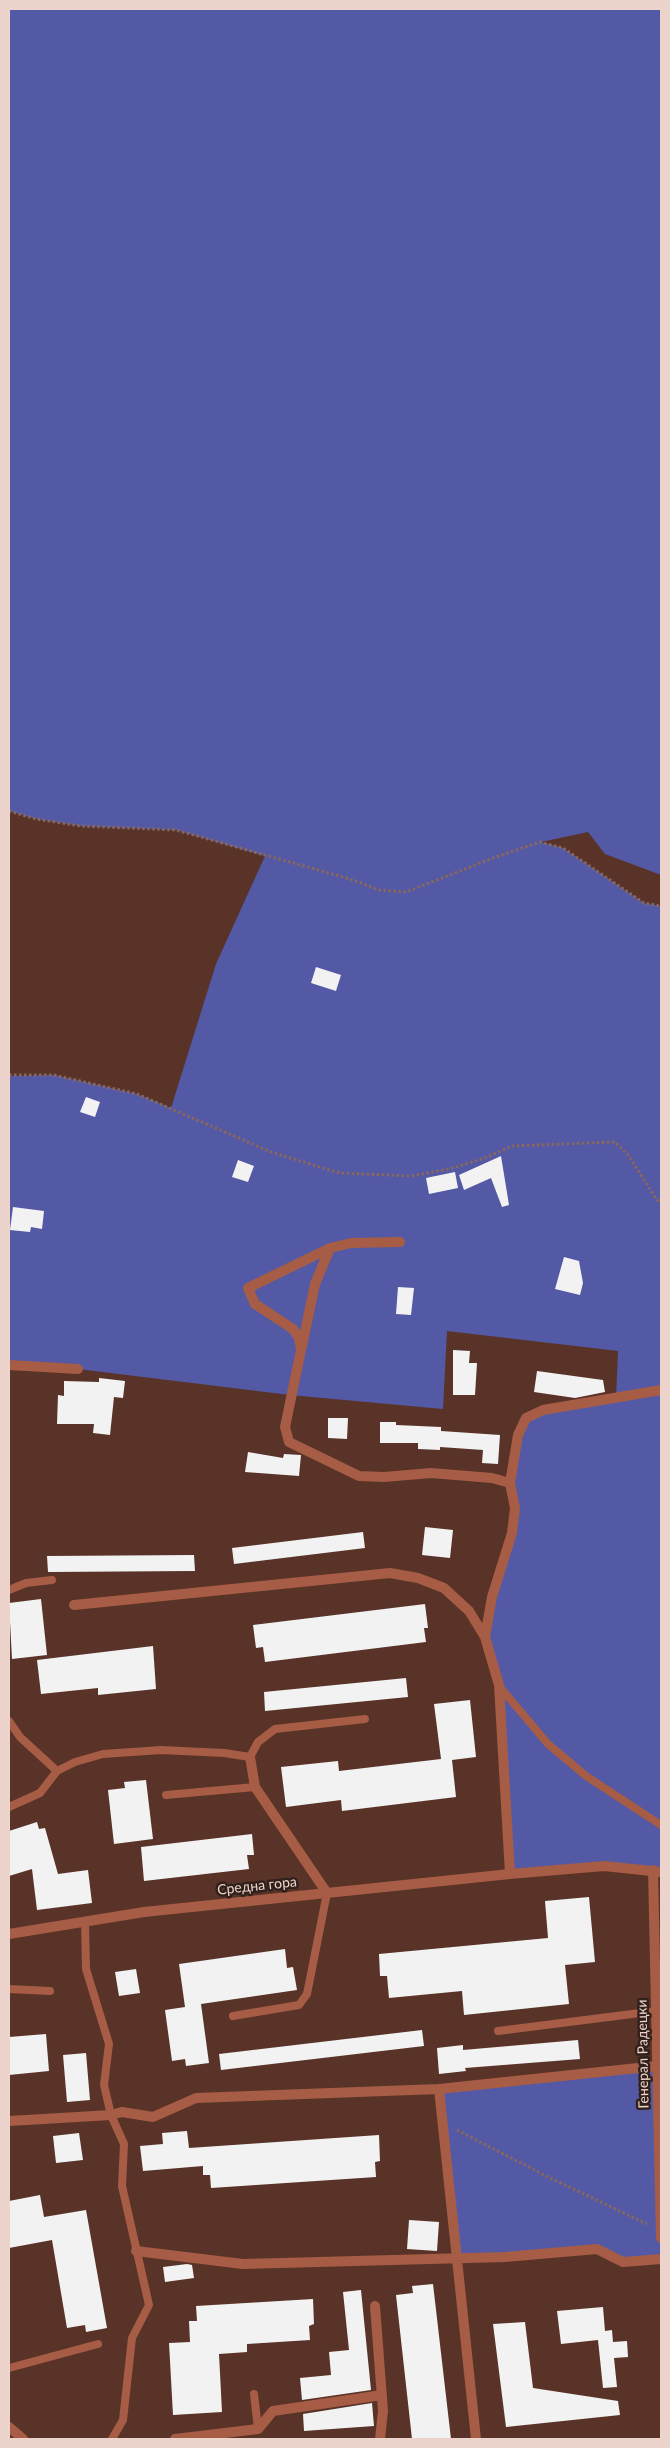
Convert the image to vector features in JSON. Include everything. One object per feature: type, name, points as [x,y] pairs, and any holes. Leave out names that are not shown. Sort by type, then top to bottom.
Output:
[{"type":"street","points":[[301,1350],[299,1338],[293,1329],[255,1304],[248,1288],[330,1248],[351,1243],[400,1242]]},
{"type":"street","points":[[330,1248],[315,1284],[301,1350],[285,1427],[289,1442],[359,1476],[384,1477],[431,1474],[492,1478],[510,1483]]},
{"type":"street","points":[[9,1365],[78,1369]]},
{"type":"street","points":[[485,1637],[492,1597],[512,1533],[515,1508],[510,1483],[518,1435],[526,1418],[543,1410],[661,1390]]},
{"type":"street","points":[[74,1605],[390,1573],[418,1578],[444,1588],[469,1611],[485,1637],[499,1685],[510,1874]]},
{"type":"street","points":[[250,1757],[255,1787],[327,1893]]},
{"type":"street","name":"Средна гора","points":[[9,1934],[144,1912],[510,1874],[604,1866],[657,1871]]},
{"type":"street","name":"Генерал Радецки","points":[[657,1871],[656,2011],[661,2238]]},
{"type":"street","points":[[9,2121],[111,2115],[122,2112],[153,2117],[196,2098],[439,2089],[657,2066]]},
{"type":"street","points":[[439,2089],[476,2439]]},
{"type":"street","points":[[136,2250],[243,2264],[505,2257],[597,2249],[623,2262],[661,2259]]},
{"type":"street","points":[[375,2306],[383,2411],[380,2439]]},
{"type":"street","points":[[175,2439],[258,2434],[273,2410],[382,2395]]},
{"type":"street","points":[[9,2427],[23,2439]]},
{"type":"lane","points":[[9,1590],[26,1583],[52,1580]]},
{"type":"lane","points":[[499,1685],[548,1744],[586,1776],[661,1825]]},
{"type":"lane","points":[[9,1807],[40,1793],[57,1771],[75,1762],[112,1754],[161,1750],[224,1753],[250,1757],[258,1742],[275,1730],[365,1719]]},
{"type":"lane","points":[[9,1721],[20,1737],[57,1771]]},
{"type":"lane","points":[[166,1795],[255,1787]]},
{"type":"lane","points":[[233,2016],[299,2005],[307,1994],[327,1893]]},
{"type":"lane","points":[[85,1921],[86,1969],[109,2044],[104,2085],[111,2115],[124,2144],[122,2186],[149,2305],[132,2338],[124,2420],[112,2439]]},
{"type":"lane","points":[[9,1989],[50,1991]]},
{"type":"lane","points":[[498,2031],[656,2011]]},
{"type":"lane","points":[[9,2368],[98,2344]]},
{"type":"lane","points":[[254,2394],[258,2434]]},
{"type":"path","points":[[9,811],[36,819],[81,826],[176,830],[350,879],[379,890],[406,892],[540,842],[563,848],[644,903],[661,906]]},
{"type":"path","points":[[9,1075],[54,1075],[137,1094],[271,1152],[340,1174],[411,1176],[476,1161],[512,1146],[615,1142],[628,1155],[657,1200],[661,1202]]},
{"type":"path","points":[[442,2120],[499,2153],[661,2230]]},
{"type":"shaded area","points":[[9,9],[661,9],[661,875],[605,854],[588,832],[541,842],[563,848],[644,903],[661,906],[661,1872],[604,1866],[510,1874],[499,1685],[485,1637],[512,1533],[510,1483],[526,1418],[616,1398],[618,1351],[447,1331],[443,1409],[290,1395],[78,1369],[9,1368],[9,1076],[54,1075],[137,1094],[171,1108],[216,964],[265,856],[176,830],[81,826],[36,819],[9,811]]},
{"type":"shaded area","points":[[657,2066],[661,2259],[623,2262],[597,2249],[456,2258],[439,2089]]},
{"type":"building","points":[[316,967],[341,975],[336,991],[311,983]]},
{"type":"building","points":[[86,1097],[100,1102],[95,1117],[80,1112]]},
{"type":"building","points":[[501,1156],[509,1205],[502,1207],[491,1178],[464,1190],[459,1175]]},
{"type":"building","points":[[238,1160],[254,1166],[248,1182],[232,1177]]},
{"type":"building","points":[[455,1172],[458,1188],[429,1194],[426,1178]]},
{"type":"building","points":[[13,1207],[44,1211],[42,1229],[31,1227],[30,1232],[10,1230]]},
{"type":"building","points":[[564,1257],[579,1261],[583,1283],[580,1295],[555,1289]]},
{"type":"building","points":[[398,1287],[414,1288],[411,1315],[396,1314]]},
{"type":"building","points":[[453,1350],[470,1351],[469,1363],[477,1363],[475,1395],[453,1395]]},
{"type":"building","points":[[537,1371],[603,1380],[605,1392],[575,1398],[534,1392]]},
{"type":"building","points":[[99,1378],[125,1381],[123,1398],[114,1397],[110,1435],[93,1433],[94,1424],[57,1424],[58,1395],[64,1396],[64,1381],[99,1382]]},
{"type":"building","points":[[328,1418],[348,1418],[347,1439],[328,1438]]},
{"type":"building","points":[[380,1422],[396,1422],[396,1425],[441,1427],[441,1431],[500,1435],[498,1464],[482,1463],[483,1450],[440,1447],[440,1450],[418,1449],[418,1443],[380,1443]]},
{"type":"building","points":[[248,1452],[283,1458],[284,1454],[301,1455],[299,1476],[245,1472]]},
{"type":"building","points":[[425,1527],[453,1530],[450,1558],[422,1555]]},
{"type":"building","points":[[363,1532],[365,1548],[234,1564],[232,1548]]},
{"type":"building","points":[[194,1555],[195,1571],[48,1572],[47,1556]]},
{"type":"building","points":[[41,1599],[47,1655],[12,1659],[9,1603]]},
{"type":"building","points":[[425,1604],[428,1628],[424,1628],[426,1642],[265,1662],[263,1647],[256,1648],[253,1625]]},
{"type":"building","points":[[153,1646],[156,1689],[98,1695],[98,1688],[41,1694],[37,1660]]},
{"type":"building","points":[[406,1678],[408,1697],[265,1711],[264,1692]]},
{"type":"building","points":[[470,1700],[476,1757],[452,1760],[456,1797],[342,1811],[341,1800],[286,1807],[281,1767],[338,1761],[339,1771],[441,1759],[434,1704]]},
{"type":"building","points":[[146,1780],[153,1839],[114,1844],[108,1790],[125,1788],[124,1782]]},
{"type":"building","points":[[37,1822],[39,1829],[45,1828],[58,1874],[88,1870],[92,1903],[37,1910],[32,1869],[9,1876],[9,1831]]},
{"type":"building","points":[[252,1834],[254,1855],[247,1855],[249,1869],[144,1881],[141,1847]]},
{"type":"building","points":[[589,1897],[595,1962],[565,1965],[569,2004],[464,2015],[462,1991],[389,1998],[387,1976],[380,1976],[379,1954],[548,1938],[545,1901]]},
{"type":"building","points":[[285,1949],[287,1968],[293,1967],[297,1990],[201,2004],[209,2063],[186,2066],[185,2059],[172,2061],[165,2010],[185,2007],[179,1964]]},
{"type":"building","points":[[136,1969],[140,1993],[119,1996],[115,1972]]},
{"type":"building","points":[[422,2030],[424,2046],[221,2070],[219,2054]]},
{"type":"building","points":[[46,2034],[49,2071],[9,2075],[9,2037]]},
{"type":"building","points":[[578,2040],[580,2059],[465,2068],[466,2071],[439,2074],[437,2048],[463,2045],[463,2050]]},
{"type":"building","points":[[86,2053],[90,2100],[67,2102],[63,2055]]},
{"type":"building","points":[[187,2131],[189,2148],[379,2135],[380,2161],[375,2162],[376,2177],[211,2188],[210,2175],[203,2175],[203,2166],[143,2171],[140,2146],[163,2144],[162,2133]]},
{"type":"building","points":[[79,2133],[83,2160],[56,2163],[53,2136]]},
{"type":"building","points":[[40,2195],[44,2217],[86,2210],[107,2328],[86,2332],[85,2325],[67,2328],[52,2240],[9,2248],[9,2201]]},
{"type":"building","points":[[409,2220],[439,2222],[437,2251],[407,2249]]},
{"type":"building","points":[[192,2265],[194,2278],[165,2282],[163,2267]]},
{"type":"building","points":[[433,2284],[451,2439],[412,2439],[396,2295],[413,2293],[412,2286]]},
{"type":"building","points":[[361,2290],[371,2390],[302,2400],[300,2378],[331,2375],[329,2352],[349,2350],[343,2292]]},
{"type":"building","points":[[313,2299],[314,2324],[309,2326],[310,2340],[247,2344],[247,2352],[219,2354],[222,2412],[173,2415],[169,2343],[190,2342],[189,2321],[197,2321],[196,2306]]},
{"type":"building","points":[[603,2307],[605,2331],[612,2330],[613,2342],[627,2341],[628,2357],[614,2358],[617,2387],[603,2388],[598,2340],[561,2344],[557,2311]]},
{"type":"building","points":[[525,2322],[533,2388],[618,2401],[620,2415],[506,2427],[493,2324]]},
{"type":"building","points":[[372,2403],[374,2426],[304,2431],[303,2414]]}]
